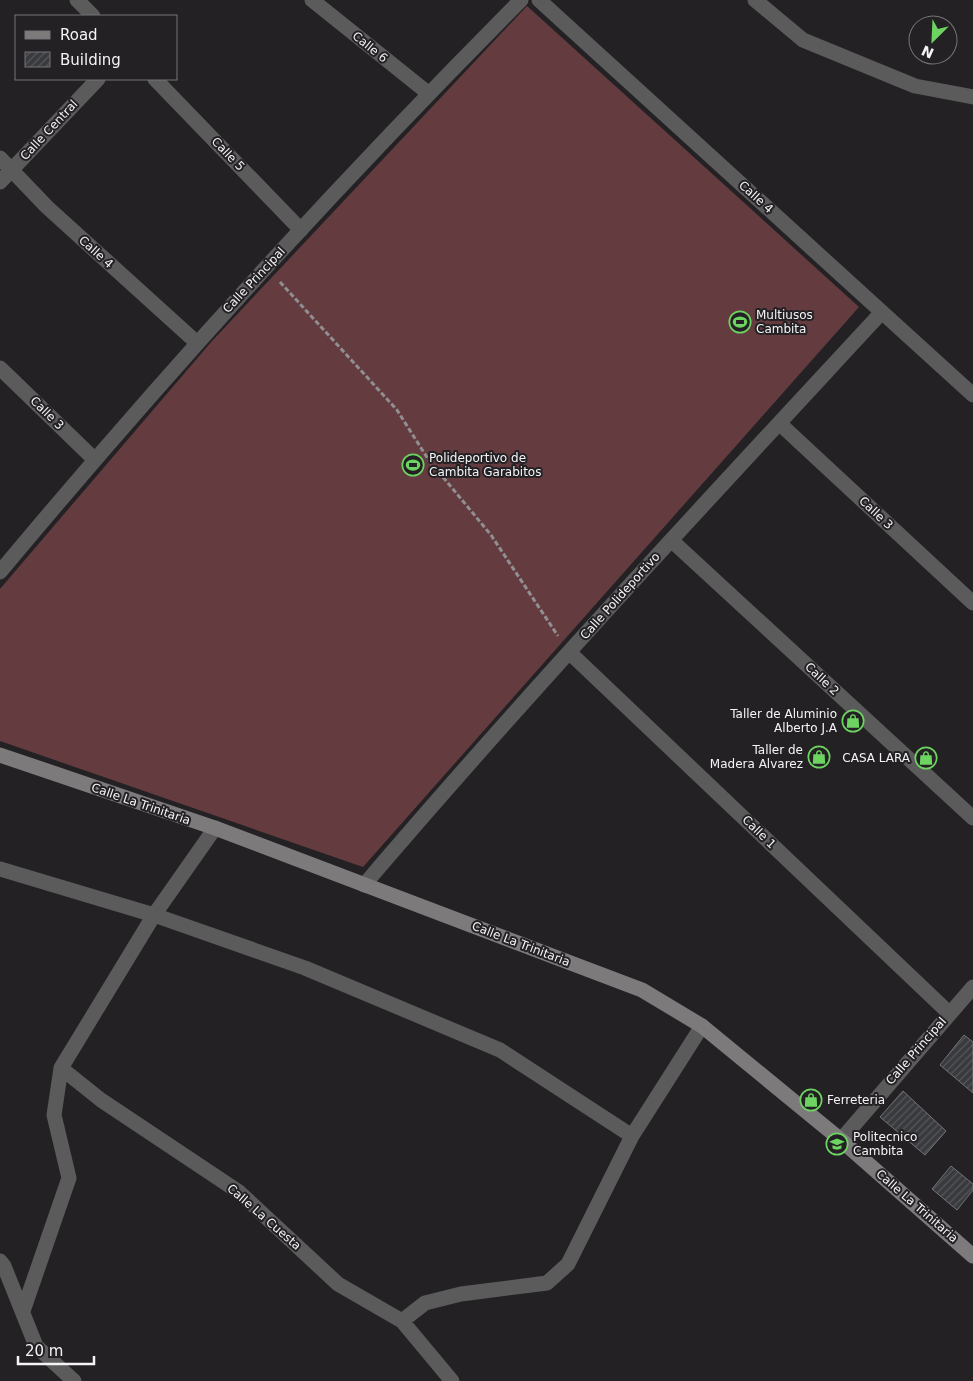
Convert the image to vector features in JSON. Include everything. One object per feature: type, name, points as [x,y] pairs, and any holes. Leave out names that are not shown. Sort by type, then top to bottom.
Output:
[{"type":"main road","name":"Calle La Trinitaria","points":[[0,755],[214,828],[642,990],[702,1026],[841,1140],[973,1256]]},
{"type":"street","points":[[77,0],[92,15]]},
{"type":"street","name":"Calle 6","points":[[312,0],[428,94]]},
{"type":"street","name":"Calle Principal","points":[[0,572],[94,459],[196,342],[428,94],[521,0]]},
{"type":"street","name":"Calle 4","points":[[539,0],[973,395]]},
{"type":"street","points":[[755,0],[803,40],[915,86],[973,97]]},
{"type":"street","name":"Calle Central","points":[[0,182],[97,80]]},
{"type":"street","name":"Calle 5","points":[[157,80],[301,230]]},
{"type":"street","name":"Calle 4","points":[[0,158],[47,207],[196,342]]},
{"type":"street","name":"Calle Polideportivo","points":[[364,885],[460,773],[670,540],[882,312]]},
{"type":"street","name":"Calle 3","points":[[0,368],[94,459]]},
{"type":"street","name":"Calle 3","points":[[779,423],[973,603]]},
{"type":"street","name":"Calle 2","points":[[670,540],[973,818]]},
{"type":"street","name":"Calle 1","points":[[569,652],[949,1013]]},
{"type":"street","points":[[23,1311],[69,1178],[54,1115],[61,1068],[154,915],[214,828]]},
{"type":"street","points":[[0,869],[154,915],[305,968],[500,1050],[632,1136]]},
{"type":"street","name":"Calle Principal","points":[[841,1140],[973,987]]},
{"type":"street","points":[[402,1321],[425,1302],[461,1294],[547,1283],[568,1264],[632,1136],[702,1026]]},
{"type":"street","name":"Calle La Cuesta","points":[[61,1068],[101,1100],[239,1192],[338,1284],[402,1321],[452,1381]]},
{"type":"street","points":[[0,1261],[4,1266],[36,1346],[74,1381]]},
{"type":"path","points":[[266,267],[397,410],[428,459],[491,535],[569,652]]},
{"type":"shaded area","name":"Polideportivo de Cambita Garabitos","points":[[527,6],[859,307],[363,867],[0,741],[0,589],[212,341]]},
{"type":"building","points":[[964,1035],[973,1042],[973,1093],[940,1065]]},
{"type":"building","points":[[903,1091],[946,1131],[925,1155],[880,1117]]},
{"type":"building","points":[[951,1166],[973,1184],[973,1190],[957,1210],[932,1189]]},
{"type":"place","name":"Multiusos Cambita","points":[[740,322]]},
{"type":"place","name":"Polideportivo de Cambita Garabitos","points":[[413,465]]},
{"type":"place","name":"Taller de Aluminio Alberto J.A","points":[[853,721]]},
{"type":"place","name":"Taller de Madera Alvarez","points":[[819,757]]},
{"type":"place","name":"CASA LARA","points":[[926,758]]},
{"type":"place","name":"Ferreteria","points":[[811,1100]]},
{"type":"place","name":"Politecnico Cambita","points":[[837,1144]]}]
